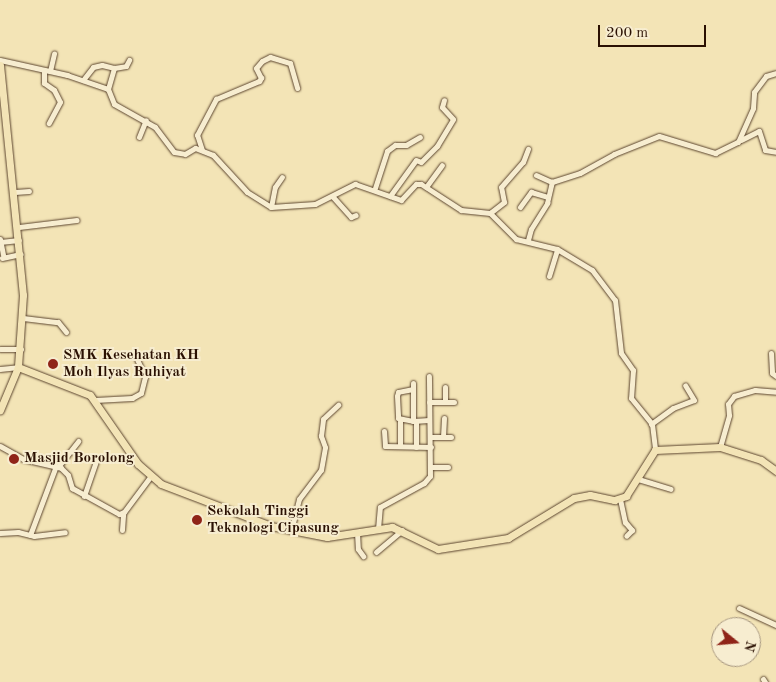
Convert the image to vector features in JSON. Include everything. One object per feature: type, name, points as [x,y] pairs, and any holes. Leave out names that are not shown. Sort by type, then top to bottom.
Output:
[{"type":"main road","points":[[0,66],[3,127],[15,192],[19,227],[18,240],[21,254],[23,318],[18,367],[0,410]]},
{"type":"main road","points":[[18,367],[87,394],[95,400],[150,477],[211,505],[290,531],[327,537],[378,530],[402,530],[438,549],[508,538],[562,504],[582,496],[620,499],[638,479],[655,450],[720,446],[761,460],[776,471]]},
{"type":"street","points":[[49,123],[60,102],[54,90],[44,83],[54,53]]},
{"type":"street","points":[[202,150],[197,135],[216,99],[259,81],[261,78],[256,68],[262,61],[270,57],[290,63],[298,88]]},
{"type":"street","points":[[0,60],[47,70],[108,89]]},
{"type":"street","points":[[83,80],[94,67],[102,65],[114,68],[126,66],[129,60]]},
{"type":"street","points":[[114,68],[108,89],[114,104],[146,120],[177,154],[195,148],[220,160],[257,200],[271,207],[305,206],[333,197],[355,184],[375,188],[401,200],[416,184],[426,187],[461,210],[490,213],[516,238],[557,249],[592,270],[615,300],[619,314],[621,353],[634,376],[631,398],[651,424],[655,450]]},
{"type":"street","points":[[738,142],[753,108],[754,92],[766,76],[776,73]]},
{"type":"street","points":[[390,196],[416,160],[421,162],[437,146],[453,119],[442,107],[444,100]]},
{"type":"street","points":[[138,137],[146,120]]},
{"type":"street","points":[[536,175],[552,182],[580,173],[614,154],[659,136],[716,153],[759,131],[765,150],[776,152]]},
{"type":"street","points":[[375,188],[387,151],[395,145],[406,145],[420,137]]},
{"type":"street","points":[[490,213],[504,202],[501,187],[523,162],[528,149]]},
{"type":"street","points":[[426,187],[442,165]]},
{"type":"street","points":[[271,207],[275,188],[282,177]]},
{"type":"street","points":[[528,240],[552,182]]},
{"type":"street","points":[[15,192],[29,190]]},
{"type":"street","points":[[520,207],[531,192],[547,198]]},
{"type":"street","points":[[333,197],[351,217],[356,215]]},
{"type":"street","points":[[19,227],[77,220]]},
{"type":"street","points":[[13,255],[18,240],[0,241],[2,256],[13,255],[21,254]]},
{"type":"street","points":[[549,276],[557,249]]},
{"type":"street","points":[[23,318],[58,322],[66,332]]},
{"type":"street","points":[[0,349],[21,349]]},
{"type":"street","points":[[771,353],[772,373],[776,376]]},
{"type":"street","points":[[95,400],[132,398],[141,393],[145,378],[136,357]]},
{"type":"street","points":[[0,369],[18,367]]},
{"type":"street","points":[[378,530],[380,507],[428,480],[431,467],[429,376]]},
{"type":"street","points":[[413,383],[416,447]]},
{"type":"street","points":[[651,424],[673,408],[694,400],[685,385]]},
{"type":"street","points":[[445,387],[445,402]]},
{"type":"street","points":[[400,446],[397,393],[413,389]]},
{"type":"street","points":[[720,446],[730,400],[744,390],[776,392]]},
{"type":"street","points":[[429,402],[454,402]]},
{"type":"street","points":[[290,531],[299,499],[321,470],[325,448],[321,436],[323,419],[338,405]]},
{"type":"street","points":[[443,437],[444,418]]},
{"type":"street","points":[[400,421],[429,420]]},
{"type":"street","points":[[384,431],[385,446],[431,447]]},
{"type":"street","points":[[431,437],[451,437]]},
{"type":"street","points":[[30,535],[57,466],[78,441]]},
{"type":"street","points":[[0,446],[28,460],[57,466],[68,475],[72,488],[84,496],[122,514]]},
{"type":"street","points":[[84,496],[96,462]]},
{"type":"street","points":[[431,467],[448,467]]},
{"type":"street","points":[[122,530],[122,514],[150,477]]},
{"type":"street","points":[[638,479],[670,489]]},
{"type":"street","points":[[620,499],[625,522],[632,530],[626,536]]},
{"type":"street","points":[[376,552],[402,530]]},
{"type":"street","points":[[0,533],[18,532],[30,535],[65,532]]},
{"type":"street","points":[[357,532],[358,549],[363,556]]},
{"type":"street","points":[[739,608],[776,625]]},
{"type":"place","name":"SMK Kesehatan KH Moh Ilyas Ruhiyat","points":[[53,364]]},
{"type":"place","name":"Masjid Borolong","points":[[14,459]]},
{"type":"place","name":"Sekolah Tinggi Teknologi Cipasung","points":[[197,520]]}]
